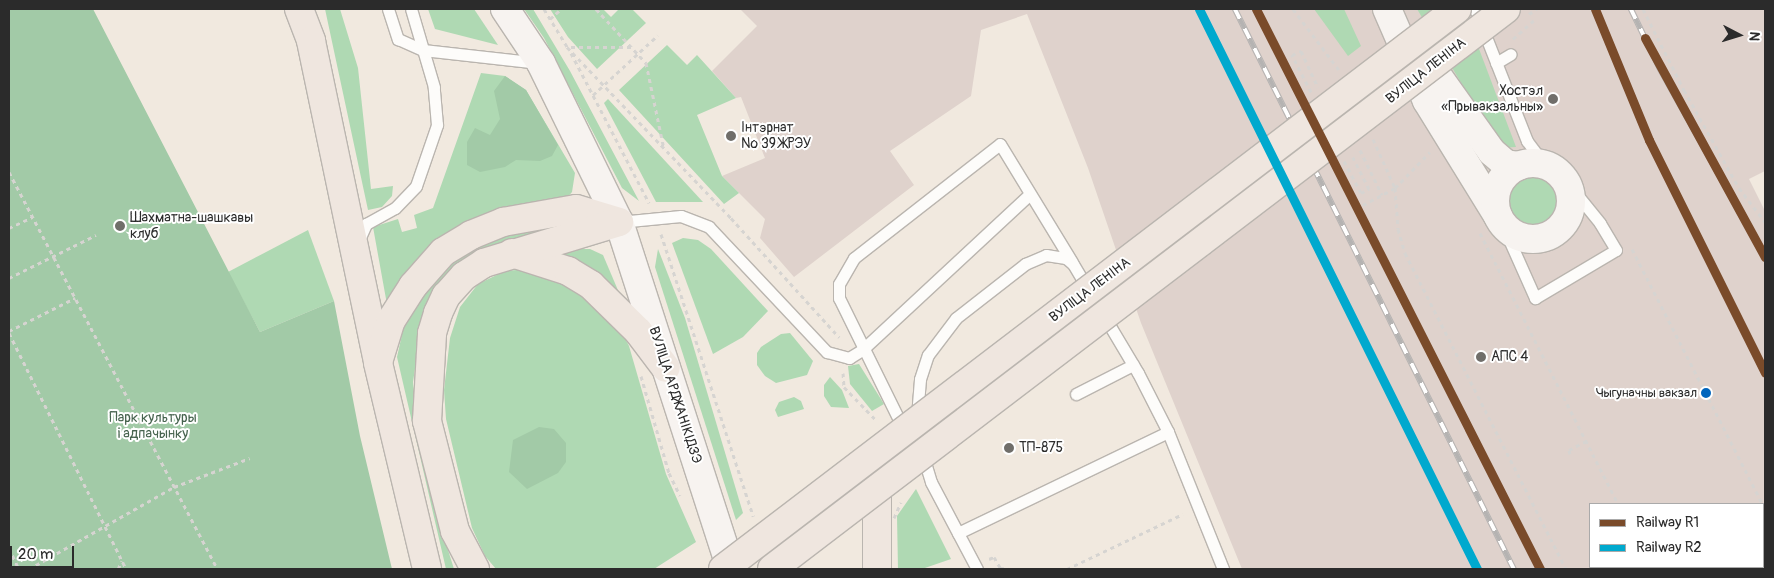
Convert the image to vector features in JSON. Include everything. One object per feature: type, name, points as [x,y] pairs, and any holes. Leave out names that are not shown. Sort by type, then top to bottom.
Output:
[{"type":"main road","points":[[299,9],[310,41],[378,363],[427,569]]},
{"type":"main road","name":"ВУЛІЦА ЛЕНІНА","points":[[722,569],[1457,9]]},
{"type":"main road","name":"ВУЛІЦА ЛЕНІНА","points":[[772,569],[877,491],[1506,9]]},
{"type":"main road","points":[[378,363],[390,322],[413,286],[443,252],[471,235],[503,222],[576,209],[619,222]]},
{"type":"main road","points":[[475,569],[455,531],[428,421],[432,333],[446,296],[464,276],[484,263],[619,222]]},
{"type":"main road","points":[[512,253],[568,271],[591,286],[638,331],[666,368]]},
{"type":"main road","points":[[877,491],[877,569]]},
{"type":"street","name":"ВУЛІЦА АРДЖАНІКІДЗЭ","points":[[505,9],[541,63],[619,222],[730,569]]},
{"type":"street","points":[[1387,9],[1448,87],[1492,152],[1506,164],[1543,170],[1570,192],[1568,216],[1552,235],[1540,239],[1516,235],[1489,225],[1427,101],[1387,9]]},
{"type":"street","points":[[1489,225],[1496,193],[1504,177],[1543,170]]},
{"type":"lane","points":[[388,9],[398,39],[423,50],[541,63]]},
{"type":"lane","points":[[355,251],[366,224],[395,208],[416,186],[437,125],[434,87],[411,9]]},
{"type":"lane","points":[[1475,9],[1527,141],[1543,170],[1600,223],[1616,250],[1535,298],[1489,225]]},
{"type":"lane","points":[[1496,63],[1510,54]]},
{"type":"lane","points":[[977,569],[862,350],[839,298],[839,284],[854,258],[1000,144],[1133,365],[1168,432],[1223,569]]},
{"type":"lane","points":[[619,222],[655,217],[681,216],[709,227],[827,352],[849,358],[862,350],[1030,194]]},
{"type":"lane","points":[[931,482],[916,428],[917,403],[928,355],[941,335],[956,318],[1035,257],[1056,255],[1073,264]]},
{"type":"lane","points":[[1076,394],[1133,365]]},
{"type":"lane","points":[[958,533],[1168,432]]},
{"type":"path","points":[[544,9],[593,95],[655,217],[755,524]]},
{"type":"path","points":[[550,19],[561,9]]},
{"type":"path","points":[[596,9],[646,63],[664,150]]},
{"type":"path","points":[[1643,9],[1684,90],[1739,188],[1765,221]]},
{"type":"path","points":[[593,95],[658,35]]},
{"type":"path","points":[[1312,94],[1292,55],[1301,51],[1322,93]]},
{"type":"path","points":[[1356,144],[1382,195]]},
{"type":"path","points":[[1363,205],[1395,188],[1426,154],[1435,149]]},
{"type":"path","points":[[1340,153],[1361,193],[1369,189],[1351,153]]},
{"type":"path","points":[[9,172],[217,569]]},
{"type":"path","points":[[1395,188],[1398,229],[1405,253],[1566,569]]},
{"type":"path","points":[[9,228],[33,217]]},
{"type":"path","points":[[1489,225],[1586,442],[1617,503]]},
{"type":"path","points":[[9,278],[96,235]]},
{"type":"path","points":[[75,298],[9,332],[126,569]]},
{"type":"path","points":[[639,372],[669,472],[681,498]]},
{"type":"path","points":[[1570,454],[1569,450],[1586,442]]},
{"type":"path","points":[[28,569],[174,487],[250,458]]},
{"type":"path","points":[[1067,569],[1183,514]]},
{"type":"path","points":[[9,548],[19,569]]},
{"type":"path","points":[[118,569],[122,561]]},
{"type":"path","points":[[1000,568],[1009,569]]},
{"type":"shaded area","points":[[740,9],[1765,9],[1765,171],[1749,179],[1765,211],[1765,569],[1242,569],[1141,323],[1088,168],[1027,14],[981,30],[971,96],[890,151],[914,185],[794,277],[760,238],[765,219],[722,176],[765,158],[741,97],[736,98],[712,71],[757,26]]},
{"type":"green space","name":"Парк культуры і адпачынку","points":[[9,9],[93,9],[260,332],[334,301],[360,436],[392,569],[9,569]]},
{"type":"green space","points":[[325,9],[340,9],[358,68],[371,189],[393,186],[392,196],[382,207],[368,210]]},
{"type":"green space","points":[[428,9],[474,9],[498,45],[435,29]]},
{"type":"green space","points":[[524,9],[533,9],[570,71],[639,201],[622,188],[544,38]]},
{"type":"green space","points":[[550,9],[603,9],[611,17],[619,9],[632,9],[646,23],[597,69],[568,37]]},
{"type":"green space","points":[[1314,9],[1344,9],[1361,46],[1348,56]]},
{"type":"green space","points":[[1417,9],[1464,9],[1516,147],[1500,148]]},
{"type":"green space","points":[[667,45],[687,65],[697,55],[736,98],[697,115],[722,176],[739,193],[724,204],[619,90]]},
{"type":"green space","points":[[481,73],[505,76],[526,90],[575,173],[572,192],[566,199],[493,213],[388,310],[373,227],[398,219],[402,232],[417,228],[414,215],[433,208]]},
{"type":"green space","points":[[505,76],[526,90],[558,145],[552,156],[540,161],[516,160],[505,167],[480,172],[467,165],[467,142],[475,128],[490,135],[500,119],[494,91]]},
{"type":"green space","points":[[608,99],[703,202],[656,202],[604,103]]},
{"type":"green space","points":[[1527,175],[1537,175],[1547,179],[1555,187],[1559,202],[1555,217],[1547,225],[1537,229],[1527,229],[1517,225],[1509,217],[1505,207],[1505,197],[1509,187],[1517,179]]},
{"type":"green space","points":[[578,219],[478,250],[458,263],[441,281],[430,300],[422,323],[413,382],[418,427],[436,512],[454,569],[446,569],[397,357],[403,330],[432,276],[475,242]]},
{"type":"green space","points":[[308,230],[334,301],[260,332],[228,272]]},
{"type":"green space","points":[[683,238],[698,240],[711,249],[768,311],[743,337],[713,354],[672,243]]},
{"type":"green space","points":[[554,249],[590,249],[603,255],[620,295],[553,251]]},
{"type":"green space","points":[[658,249],[685,318],[743,513],[736,520],[655,267]]},
{"type":"green space","points":[[528,269],[550,275],[593,303],[621,330],[629,346],[666,474],[696,542],[654,569],[496,569],[485,556],[472,528],[446,419],[444,390],[450,338],[460,307],[478,284],[505,271]]},
{"type":"green space","points":[[790,333],[813,361],[807,375],[776,383],[765,376],[757,365],[757,353],[761,347],[781,334]]},
{"type":"green space","points":[[859,364],[884,404],[872,411],[850,384],[848,366]]},
{"type":"green space","points":[[830,377],[842,390],[849,408],[831,407],[824,396],[824,385]]},
{"type":"green space","points":[[794,397],[801,401],[804,409],[778,417],[775,410],[779,402]]},
{"type":"green space","points":[[539,427],[554,429],[566,443],[566,462],[558,473],[527,489],[509,472],[513,440]]},
{"type":"green space","points":[[916,489],[951,559],[922,569],[898,569],[897,516]]},
{"type":"railway","points":[[1235,9],[1514,569]]},
{"type":"railway","points":[[1256,9],[1540,569]]},
{"type":"railway","points":[[1595,9],[1649,140],[1765,373]]},
{"type":"railway","points":[[1631,9],[1660,69],[1765,257]]},
{"type":"rail line","name":"R2","points":[[1199,9],[1477,569]]},
{"type":"rail line","name":"R1","points":[[1256,9],[1540,569]]},
{"type":"rail line","name":"R1","points":[[1595,9],[1649,140],[1765,373]]},
{"type":"rail line","name":"R1","points":[[1645,38],[1765,257]]},
{"type":"place","name":"Хостэл «Прывакзальны»","points":[[1553,99]]},
{"type":"place","name":"Інтэрнат № 39 ЖРЭУ","points":[[731,136]]},
{"type":"place","name":"Шахматна-шашкавы клуб","points":[[120,226]]},
{"type":"place","name":"АПС 4","points":[[1481,357]]},
{"type":"place","name":"Чыгуначны вакзал","points":[[1706,393]]},
{"type":"place","name":"ТП-875","points":[[1009,448]]}]
